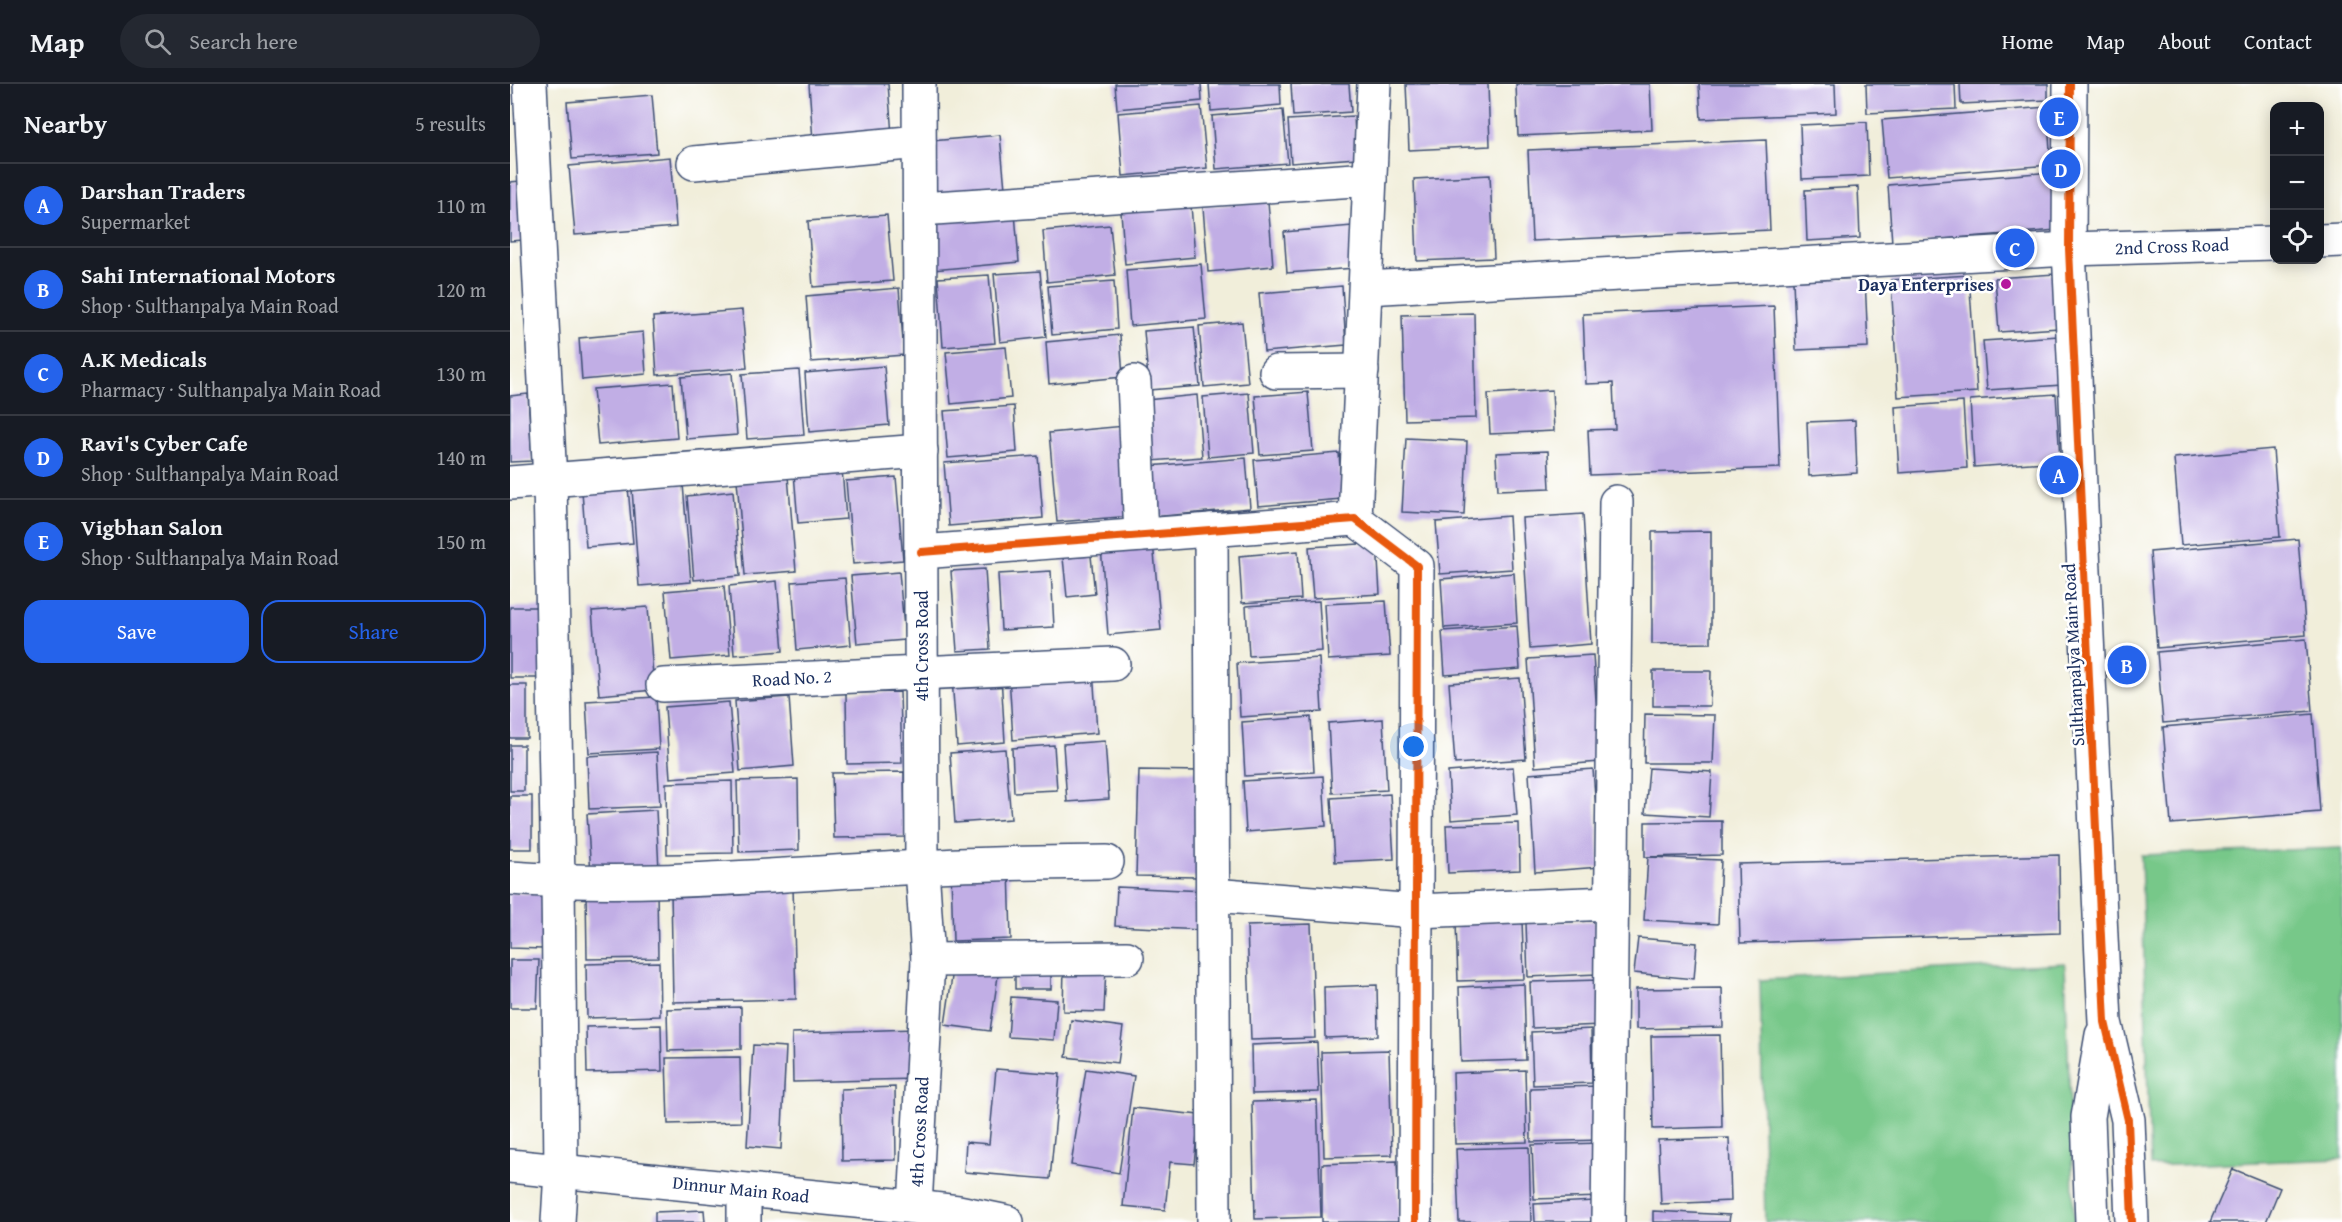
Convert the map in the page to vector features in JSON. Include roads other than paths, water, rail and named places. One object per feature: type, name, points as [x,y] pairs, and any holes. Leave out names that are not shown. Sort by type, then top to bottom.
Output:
[{"type":"street","points":[[530,84],[550,481],[558,881],[561,1171],[558,1222]]},
{"type":"street","name":"4th Cross Road","points":[[915,1207],[928,960],[922,867],[919,84]]},
{"type":"street","points":[[1355,519],[1374,84]]},
{"type":"street","name":"Sulthanpalya Main Road","points":[[2070,84],[2069,249],[2105,1022],[2128,1120],[2132,1222]]},
{"type":"street","points":[[694,163],[919,142]]},
{"type":"street","points":[[920,209],[1370,179]]},
{"type":"street","points":[[2324,241],[2342,240]]},
{"type":"street","name":"2nd Cross Road","points":[[1365,288],[2069,249],[2270,243]]},
{"type":"street","points":[[1276,372],[1362,371]]},
{"type":"street","points":[[1134,382],[1141,535]]},
{"type":"street","points":[[510,483],[921,451]]},
{"type":"street","points":[[1608,1222],[1616,502]]},
{"type":"street","points":[[921,552],[1355,519],[1417,566],[1415,1222]]},
{"type":"street","points":[[1211,530],[1214,1222]]},
{"type":"street","name":"Road No. 2","points":[[663,685],[921,671],[1113,664]]},
{"type":"street","points":[[510,878],[558,881],[680,882],[922,867],[1107,862]]},
{"type":"street","points":[[1213,895],[1416,911],[1611,903]]},
{"type":"street","points":[[928,960],[1127,958]]},
{"type":"street","name":"Sulthanpalya Main Road","points":[[2092,1222],[2088,1117],[2105,1022]]},
{"type":"street","name":"Dinnur Main Road","points":[[510,1166],[915,1207],[958,1217],[1000,1221]]},
{"type":"street","points":[[744,1190],[744,1222]]},
{"type":"place","name":"Vigbhan Salon","points":[[2059,117]]},
{"type":"place","name":"Ravi's Cyber Cafe","points":[[2061,169]]},
{"type":"place","name":"A.K Medicals","points":[[2015,248]]},
{"type":"place","name":"Daya Enterprises","points":[[2006,284]]},
{"type":"place","name":"Darshan Traders","points":[[2059,475]]},
{"type":"place","name":"Sahi International Motors","points":[[2127,665]]}]
